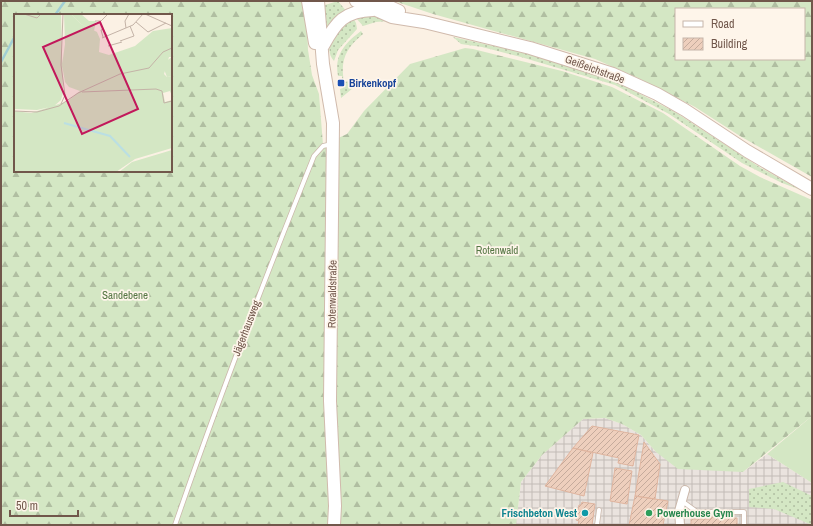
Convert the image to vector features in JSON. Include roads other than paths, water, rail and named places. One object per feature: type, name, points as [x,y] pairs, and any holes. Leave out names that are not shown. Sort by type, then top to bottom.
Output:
[{"type":"main road","name":"Rotenwaldstraße","points":[[308,1],[316,47],[323,64]]},
{"type":"main road","name":"Rotenwaldstraße","points":[[318,1],[323,46],[323,64],[332,113],[334,144],[330,401],[335,506],[334,525]]},
{"type":"main road","name":"Geißeichstraße","points":[[356,1],[375,5],[396,18],[424,22],[560,56],[613,74],[657,94],[685,110],[746,151],[812,189]]},
{"type":"main road","points":[[323,46],[334,26],[339,21],[354,12],[375,5]]},
{"type":"street","points":[[680,525],[680,511],[685,490]]},
{"type":"lane","name":"Jägerhausweg","points":[[175,525],[257,297],[314,156],[323,146],[334,144]]},
{"type":"lane","points":[[682,501],[697,512],[744,512],[744,525]]},
{"type":"lane","points":[[597,525],[599,510]]},
{"type":"waterway","points":[[56,14],[65,1]]},
{"type":"waterway","points":[[1,62],[14,38]]},
{"type":"place","name":"Birkenkopf","points":[[341,83]]},
{"type":"place","name":"Frischbeton West","points":[[585,513]]},
{"type":"place","name":"Powerhouse Gym","points":[[649,513]]},
{"type":"park label","name":"Rotenwald","points":[[497,250]]},
{"type":"park label","name":"Sandebene","points":[[125,295]]}]
